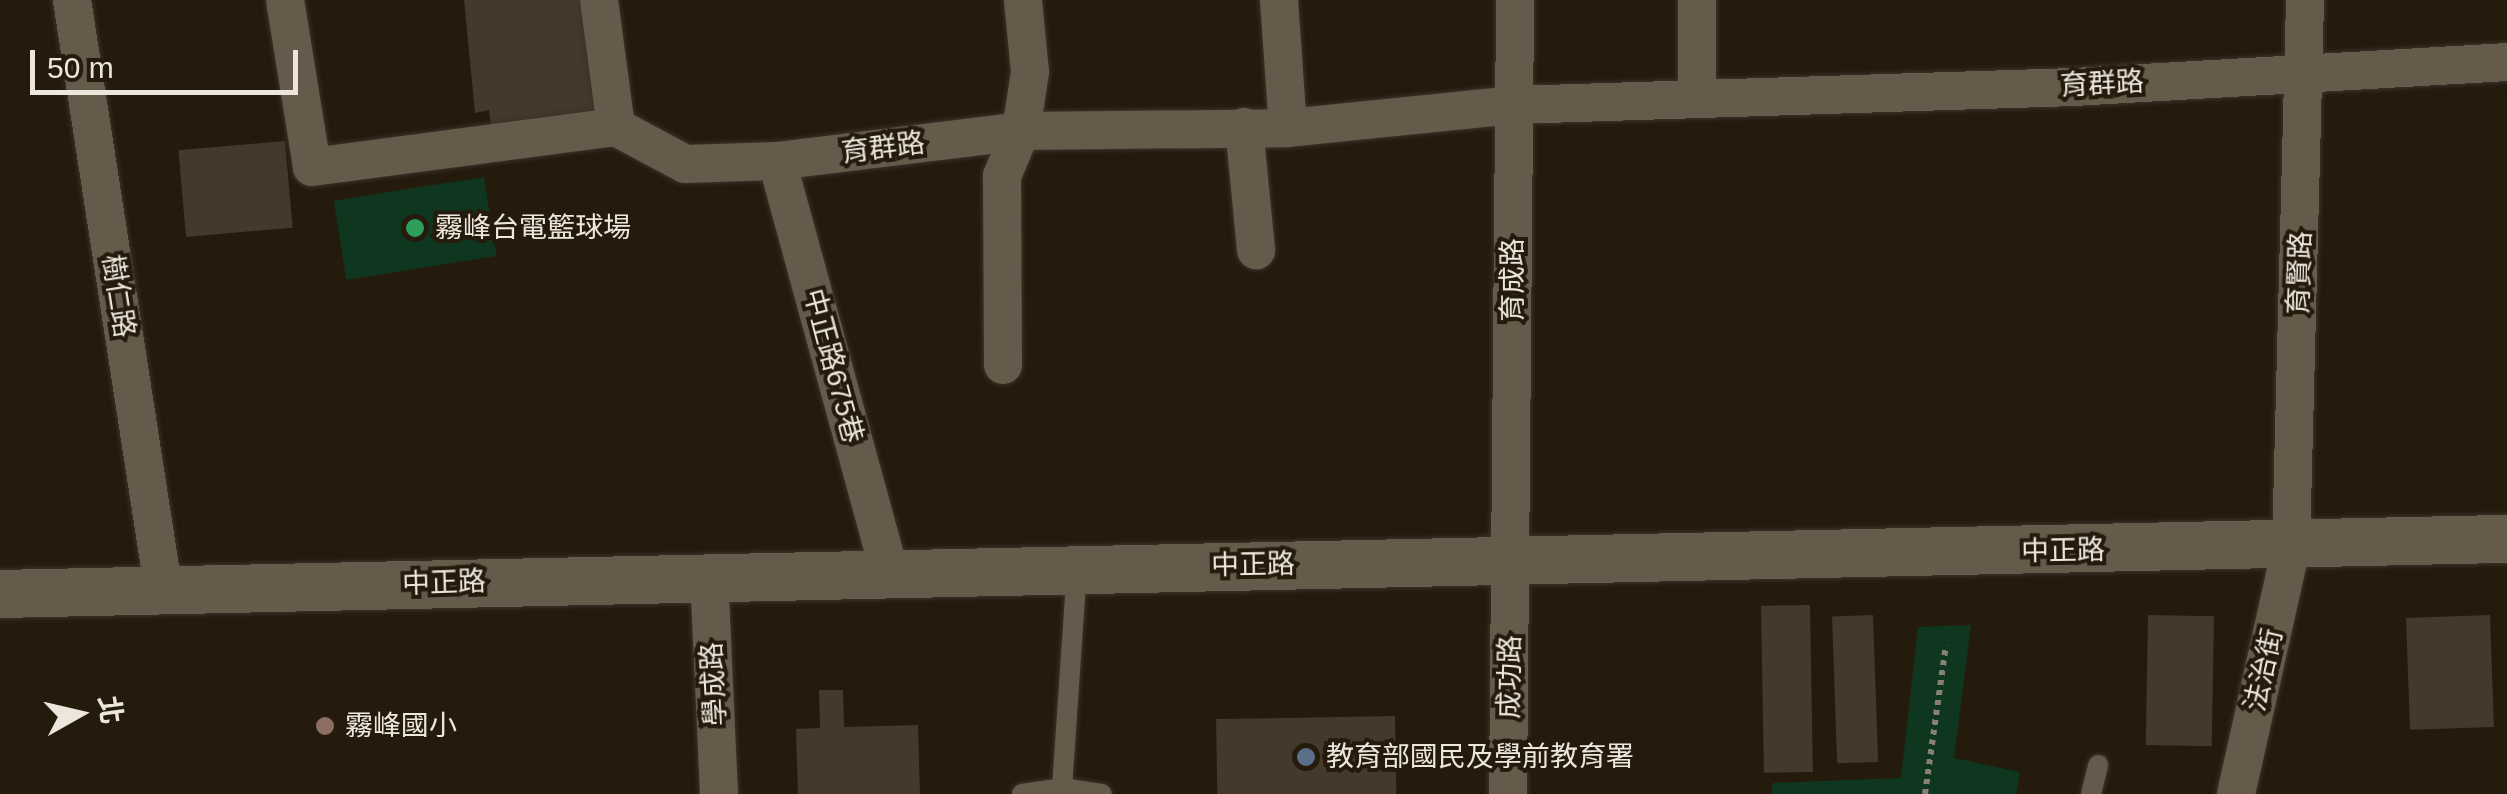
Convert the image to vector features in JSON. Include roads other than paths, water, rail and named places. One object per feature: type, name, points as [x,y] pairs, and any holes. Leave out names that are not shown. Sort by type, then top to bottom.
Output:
[{"type":"street","name":"樹仁路","points":[[72,0],[164,592]]},
{"type":"street","points":[[286,0],[312,167],[616,127],[601,0]]},
{"type":"street","points":[[1004,365],[1002,176],[1021,132],[1030,72],[1023,0]]},
{"type":"street","points":[[1279,0],[1288,128]]},
{"type":"street","name":"育成路","points":[[1511,561],[1516,0]]},
{"type":"street","points":[[1697,0],[1698,96]]},
{"type":"street","name":"育賢路","points":[[2291,546],[2305,0]]},
{"type":"street","name":"育群路","points":[[616,127],[685,164],[777,161],[1021,132],[1288,128],[1514,105],[1698,96],[2074,87],[2507,62]]},
{"type":"street","points":[[1244,127],[1256,250]]},
{"type":"street","name":"中正路675巷","points":[[777,161],[889,571]]},
{"type":"street","name":"中正路","points":[[0,594],[709,574],[2507,539]]},
{"type":"street","name":"法治街","points":[[2236,794],[2291,546]]},
{"type":"street","name":"成功路","points":[[1508,794],[1511,561]]},
{"type":"street","name":"學成路","points":[[709,574],[718,794]]},
{"type":"lane","points":[[1062,788],[1078,568]]},
{"type":"lane","points":[[2091,794],[2098,765]]},
{"type":"lane","points":[[1022,794],[1062,788],[1102,794]]},
{"type":"place","name":"霧峰台電籃球場","points":[[415,228]]},
{"type":"place","name":"霧峰國小","points":[[325,726]]},
{"type":"place","name":"教育部國民及學前教育署","points":[[1306,757]]}]
